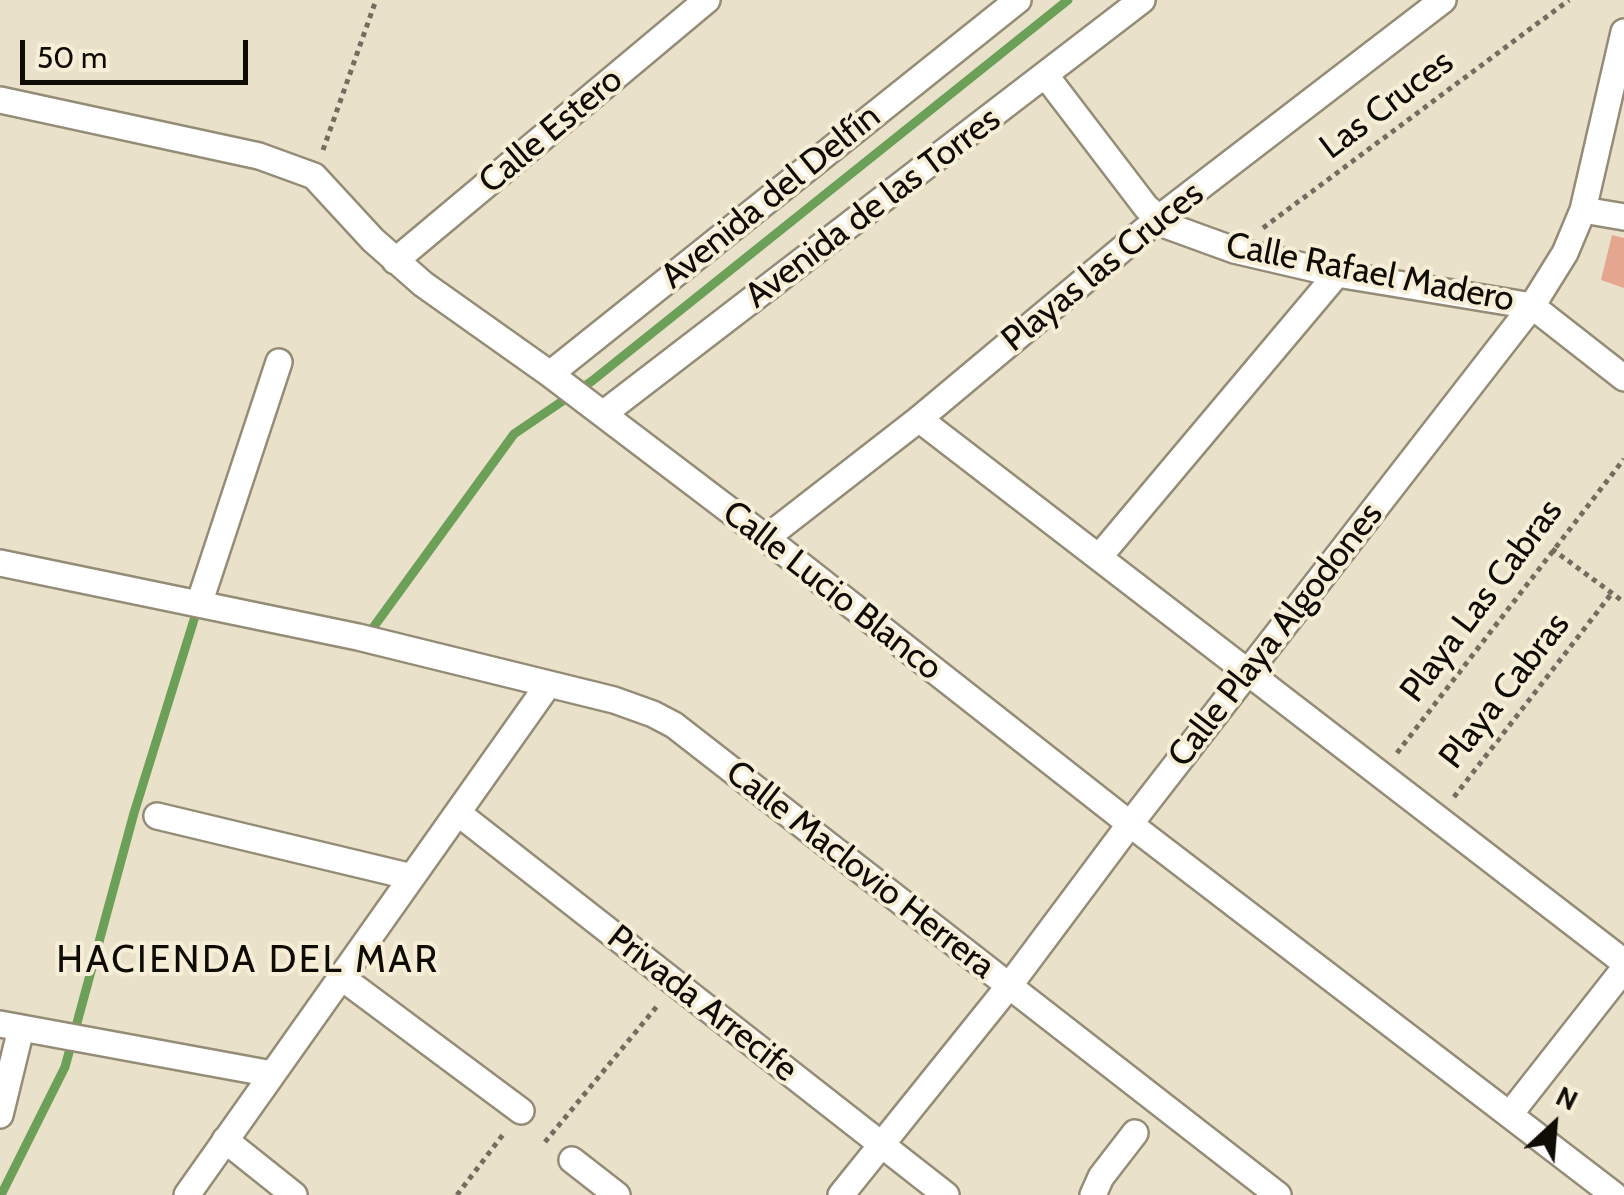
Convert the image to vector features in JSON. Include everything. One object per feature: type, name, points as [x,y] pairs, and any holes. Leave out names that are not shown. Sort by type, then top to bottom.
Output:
[{"type":"street","name":"Calle Estero","points":[[396,262],[707,0]]},
{"type":"street","points":[[986,10],[1018,0]]},
{"type":"street","name":"Avenida de las Torres","points":[[603,414],[1142,0]]},
{"type":"street","name":"Playas las Cruces","points":[[766,538],[919,418],[1158,219],[1443,0]]},
{"type":"street","name":"Avenida del Delfín","points":[[550,374],[986,10]]},
{"type":"street","name":"Calle Playa Algodones","points":[[841,1195],[1009,986],[1532,306],[1565,253],[1583,210],[1624,32]]},
{"type":"street","name":"Calle Rafael Madero","points":[[1046,76],[1158,219],[1168,226],[1234,250],[1337,274],[1532,306],[1624,378]]},
{"type":"street","name":"Calle Lucio Blanco","points":[[0,100],[259,156],[314,176],[396,262],[766,538],[1130,824],[1614,1195]]},
{"type":"street","points":[[1583,210],[1624,217]]},
{"type":"street","points":[[1099,557],[1337,274]]},
{"type":"street","points":[[0,563],[199,604],[279,362]]},
{"type":"street","points":[[919,418],[1624,966],[1510,1114]]},
{"type":"street","name":"Calle Maclovio Herrera","points":[[199,604],[358,637],[633,706],[674,725],[1278,1195]]},
{"type":"street","points":[[187,1195],[548,685]]},
{"type":"street","name":"Privada Arrecife","points":[[458,812],[946,1195]]},
{"type":"street","points":[[157,816],[412,877]]},
{"type":"street","points":[[340,977],[520,1112]]},
{"type":"street","points":[[0,1115],[20,1028],[272,1074]]},
{"type":"street","points":[[1094,1195],[1100,1177],[1135,1132]]},
{"type":"street","points":[[225,1140],[294,1195]]},
{"type":"street","points":[[572,1160],[617,1195]]},
{"type":"path","points":[[314,176],[376,0]]},
{"type":"path","name":"Las Cruces","points":[[1234,250],[1569,0]]},
{"type":"path","name":"Playa Las Cabras","points":[[1381,775],[1624,458]]},
{"type":"path","points":[[1552,549],[1624,602]]},
{"type":"path","name":"Playa Cabras","points":[[1437,819],[1612,594]]},
{"type":"path","points":[[572,1160],[545,1142],[676,984]]},
{"type":"path","points":[[457,1195],[520,1112]]},
{"type":"shaded area","points":[[1612,235],[1624,238],[1624,288],[1601,280]]},
{"type":"waterway","points":[[367,636],[514,434],[592,381],[1068,0]]},
{"type":"waterway","points":[[1,1195],[65,1067],[134,813],[200,610]]},
{"type":"district","name":"HACIENDA DEL MAR","points":[[248,961]]}]
